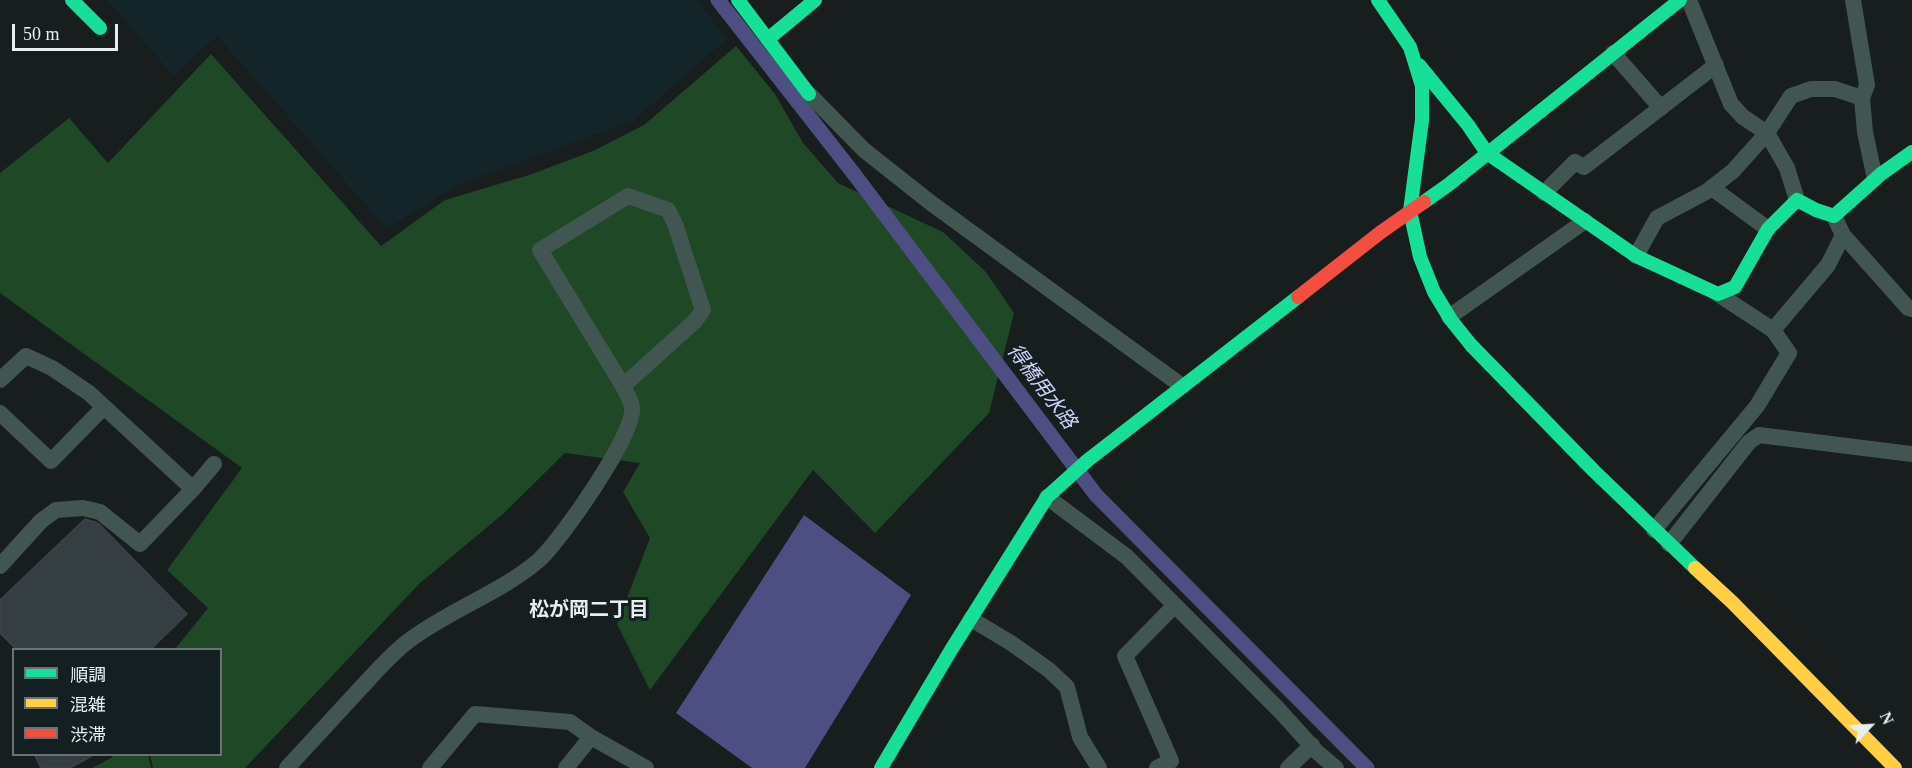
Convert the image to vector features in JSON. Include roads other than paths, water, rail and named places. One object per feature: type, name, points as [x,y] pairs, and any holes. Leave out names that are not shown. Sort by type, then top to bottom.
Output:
[{"type":"street","points":[[72,0],[100,28]]},
{"type":"street","points":[[738,0],[809,94],[864,150],[931,203],[1182,387]]},
{"type":"street","points":[[768,39],[815,0]]},
{"type":"street","points":[[1378,0],[1410,47],[1422,86],[1422,120],[1410,211],[1420,257],[1434,292],[1449,317],[1471,345],[1668,544],[1732,602],[1895,768]]},
{"type":"street","points":[[883,767],[951,650],[1047,497],[1142,416],[1381,232],[1448,185],[1680,0]]},
{"type":"street","points":[[1689,0],[1731,104],[1743,117],[1767,133],[1787,168],[1797,200],[1834,216],[1843,235],[1908,308],[1912,309]]},
{"type":"street","points":[[1853,0],[1867,85],[1862,98],[1865,132],[1875,179]]},
{"type":"street","points":[[1613,53],[1660,108]]},
{"type":"street","points":[[1414,60],[1468,125],[1487,153],[1636,256],[1718,294],[1773,330],[1789,352],[1757,406],[1654,530]]},
{"type":"street","points":[[1544,193],[1575,162],[1584,167],[1716,65]]},
{"type":"street","points":[[1636,256],[1657,218],[1712,188],[1733,171],[1767,133],[1791,96],[1810,89],[1835,90],[1862,98]]},
{"type":"street","points":[[1834,216],[1875,179],[1912,152]]},
{"type":"street","points":[[1712,188],[1768,229]]},
{"type":"street","points":[[287,768],[383,664],[406,643],[539,561],[556,542],[601,477],[627,431],[633,408],[623,386],[540,250],[628,196],[668,210],[675,224],[703,310],[695,321],[623,386]]},
{"type":"street","points":[[1718,294],[1735,287],[1768,229],[1797,200]]},
{"type":"street","points":[[1449,317],[1585,221]]},
{"type":"street","points":[[1773,330],[1828,265],[1843,235]]},
{"type":"street","points":[[0,380],[26,356],[52,368],[89,393],[194,489]]},
{"type":"street","points":[[0,413],[51,461],[104,407]]},
{"type":"street","points":[[1668,544],[1749,442],[1759,435],[1912,454]]},
{"type":"street","points":[[0,566],[41,521],[56,510],[83,508],[100,512],[140,544],[194,489],[214,464]]},
{"type":"street","points":[[1047,497],[1127,557],[1317,752],[1336,768]]},
{"type":"street","points":[[1157,768],[1171,761],[1125,656],[1175,605]]},
{"type":"street","points":[[971,619],[1040,663],[1067,687],[1080,737],[1099,768]]},
{"type":"street","points":[[430,768],[475,714],[570,722],[591,737],[646,768]]},
{"type":"street","points":[[566,768],[591,737]]},
{"type":"street","points":[[1288,768],[1312,745]]},
{"type":"water","points":[[804,515],[911,595],[805,768],[752,768],[676,713]]},
{"type":"waterway","name":"得橋用水路","points":[[718,0],[854,174],[1096,495],[1367,768]]},
{"type":"district","name":"松が岡二丁目","points":[[589,611]]}]
